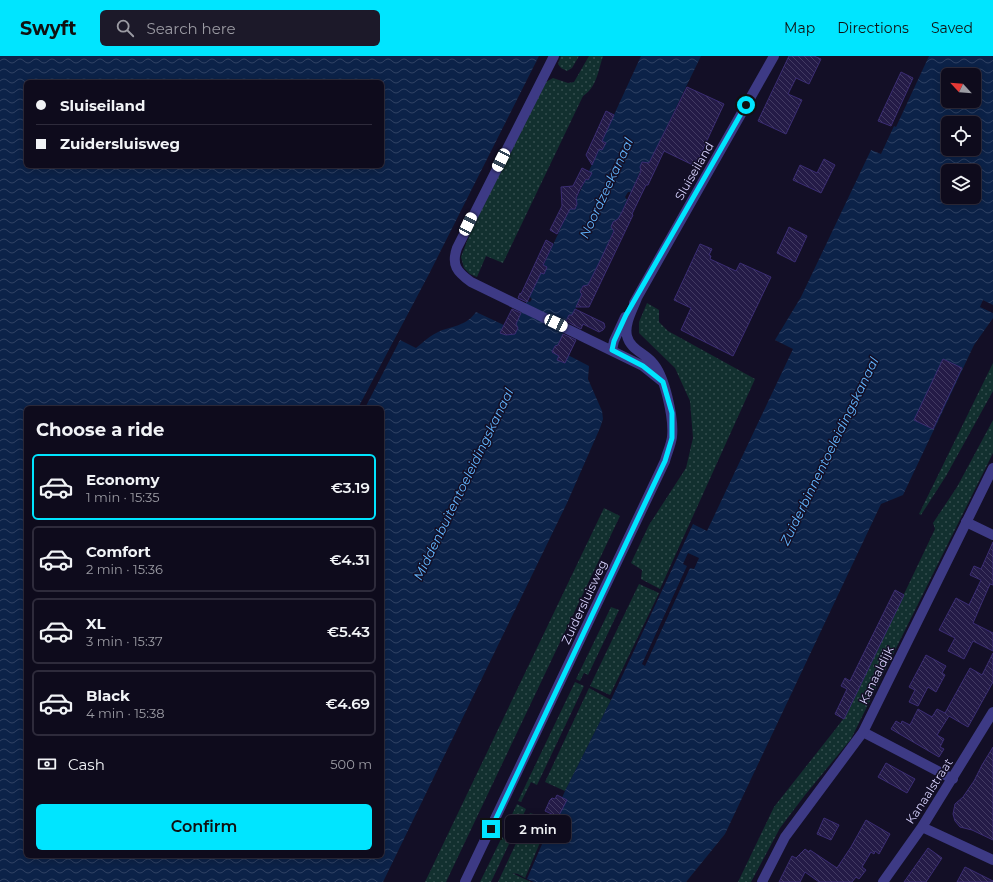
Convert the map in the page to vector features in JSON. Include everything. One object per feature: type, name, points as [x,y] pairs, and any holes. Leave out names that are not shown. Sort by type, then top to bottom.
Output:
[{"type":"street","points":[[554,56],[474,212],[454,256],[454,263],[459,273],[471,282],[507,301],[643,366],[663,382]]},
{"type":"street","name":"Sluiseiland","points":[[615,352],[614,341],[626,315],[774,56]]},
{"type":"street","name":"Sluiseiland","points":[[629,341],[627,331],[628,323],[637,298]]},
{"type":"street","points":[[615,352],[629,341],[632,346],[651,360],[657,367],[663,382]]},
{"type":"street","name":"Zuidersluisweg","points":[[465,882],[665,461],[672,438],[672,413],[663,382]]},
{"type":"street","name":"Kanaaldijk","points":[[762,882],[785,837],[863,732],[993,468]]},
{"type":"street","points":[[966,522],[993,535]]},
{"type":"street","name":"Kanaalstraat","points":[[883,882],[922,827],[993,712]]},
{"type":"street","points":[[863,732],[953,779]]},
{"type":"street","points":[[922,827],[993,860]]},
{"type":"green space","points":[[561,56],[579,56],[572,68],[567,71],[561,68],[558,64]]},
{"type":"green space","points":[[589,56],[603,56],[594,83],[588,92],[583,96],[503,263],[486,256],[477,277],[470,274],[464,268],[461,257],[472,228],[546,82],[553,78],[568,83],[574,82]]},
{"type":"green space","points":[[647,303],[659,310],[659,322],[668,331],[755,379],[660,589],[641,579],[642,570],[631,563],[649,525],[686,468],[693,438],[690,401],[675,368],[639,333],[639,322]]},
{"type":"green space","points":[[993,363],[993,391],[946,476],[921,515],[919,514]]},
{"type":"green space","points":[[993,420],[993,453],[851,739],[780,828],[751,882],[738,882],[774,807],[844,718],[935,529],[933,523],[957,487]]},
{"type":"green space","points":[[604,508],[620,516],[446,882],[425,882]]},
{"type":"green space","points":[[639,584],[659,593],[610,695],[590,686]]},
{"type":"green space","points":[[611,607],[619,610],[588,675],[584,673],[580,681],[576,679]]},
{"type":"green space","points":[[575,682],[584,686],[537,785],[531,782],[521,802],[518,801]]},
{"type":"green space","points":[[589,688],[611,700],[565,791],[545,782]]},
{"type":"green space","points":[[517,804],[526,809],[514,834],[505,829]]},
{"type":"green space","points":[[530,813],[550,819],[525,878],[518,874],[512,873],[531,882],[498,882]]},
{"type":"green space","points":[[502,837],[509,844],[491,882],[480,882]]},
{"type":"water","points":[[0,56],[539,56],[429,274],[359,406],[24,406],[24,858],[384,858],[384,406],[366,406],[400,340],[416,348],[440,331],[469,320],[476,312],[506,326],[518,328],[516,324],[527,301],[530,302],[532,299],[529,296],[570,209],[575,209],[577,204],[575,202],[586,179],[589,179],[591,174],[589,171],[599,149],[601,149],[602,141],[641,56],[701,56],[649,163],[642,162],[640,167],[641,169],[631,192],[628,192],[625,197],[627,200],[601,259],[587,287],[583,286],[582,294],[577,305],[572,315],[569,316],[566,321],[568,324],[557,346],[555,346],[552,352],[564,358],[566,354],[589,366],[588,379],[602,411],[603,419],[600,428],[567,503],[383,882],[0,882]]},
{"type":"water","name":"Zuiderbinnentoeleidingskanaal","points":[[929,56],[993,56],[993,318],[974,345],[903,495],[881,504],[725,834],[686,882],[534,882],[527,879],[565,791],[611,700],[693,524],[707,531],[793,349],[775,340],[801,297],[871,150],[881,154],[894,126],[896,127]]},
{"type":"pier","points":[[983,300],[993,305],[993,313],[980,307]]},
{"type":"pier","points":[[688,553],[699,558],[694,569],[690,568],[645,666],[642,664],[687,566],[683,564]]},
{"type":"building","points":[[789,56],[814,56],[821,59],[809,84],[796,78],[788,94],[802,100],[786,134],[758,121]]},
{"type":"building","points":[[901,72],[913,78],[891,126],[878,121]]},
{"type":"building","points":[[687,87],[724,104],[695,166],[664,151],[632,214],[633,215],[589,307],[576,307],[582,294],[580,292],[583,286],[588,285],[614,231],[611,227],[613,222],[618,219],[622,212],[641,171],[640,167],[642,162],[649,163]]},
{"type":"building","points":[[606,111],[614,115],[602,141],[606,143],[602,150],[599,149],[592,165],[586,155]]},
{"type":"building","points":[[824,159],[835,165],[821,193],[793,180],[800,165],[817,173]]},
{"type":"building","points":[[582,168],[592,173],[580,189],[576,198],[577,204],[575,209],[570,209],[557,234],[550,230],[562,206],[561,187],[573,186]]},
{"type":"building","points":[[789,227],[807,236],[795,262],[777,253]]},
{"type":"building","points":[[546,240],[553,244],[543,265],[547,267],[544,274],[541,273],[527,302],[518,298]]},
{"type":"building","points":[[700,244],[712,249],[709,255],[711,256],[710,259],[736,271],[740,263],[771,277],[733,356],[681,330],[691,308],[674,300]]},
{"type":"building","points":[[512,309],[521,313],[516,324],[518,328],[515,334],[506,335],[500,333]]},
{"type":"building","points":[[575,309],[604,323],[605,327],[603,330],[599,332],[583,324],[581,329],[566,321]]},
{"type":"building","points":[[563,334],[576,340],[565,363],[557,360],[559,356],[552,352],[555,346],[558,345]]},
{"type":"building","points":[[943,359],[962,368],[933,429],[914,420]]},
{"type":"building","points":[[993,542],[993,585],[990,584],[973,623],[993,633],[993,651],[973,641],[964,659],[948,651],[955,638],[939,630],[956,598],[969,605],[981,580],[970,575],[974,566],[981,569]]},
{"type":"building","points":[[895,590],[904,595],[844,719],[835,714],[847,689],[841,686],[845,678],[850,681]]},
{"type":"building","points":[[993,653],[993,682],[968,727],[949,716],[937,735],[944,739],[940,747],[944,749],[939,757],[891,729],[896,721],[901,724],[902,721],[910,725],[918,709],[932,717],[937,709],[945,713],[970,668],[982,675]]},
{"type":"building","points":[[926,655],[946,666],[942,673],[945,675],[936,692],[928,687],[918,706],[909,702],[915,690],[909,687]]},
{"type":"building","points":[[993,747],[993,840],[972,830],[960,827],[955,821],[953,814],[955,804],[963,797],[974,781]]},
{"type":"building","points":[[886,763],[915,779],[907,793],[878,777]]},
{"type":"building","points":[[557,795],[567,800],[558,817],[545,811],[550,800],[552,798],[555,799]]},
{"type":"building","points":[[824,818],[839,825],[831,840],[817,834]]},
{"type":"building","points":[[866,820],[890,834],[879,854],[875,851],[874,854],[871,852],[862,867],[866,870],[859,879],[856,877],[852,882],[819,882],[805,872],[800,882],[779,882],[792,856],[796,858],[805,849],[809,852],[810,850],[837,868]]},
{"type":"building","points":[[928,848],[942,858],[926,882],[904,882]]},
{"type":"building","points":[[965,867],[993,881],[993,882],[957,882]]},
{"type":"route","points":[[491,829],[665,461],[672,438],[672,413],[663,382],[643,366],[612,350],[614,341],[626,315],[746,105]]},
{"type":"water label","name":"Noordzeekanaal","points":[[606,188]]},
{"type":"water label","name":"Middenbuitentoeleidingskanaal","points":[[463,484]]}]
